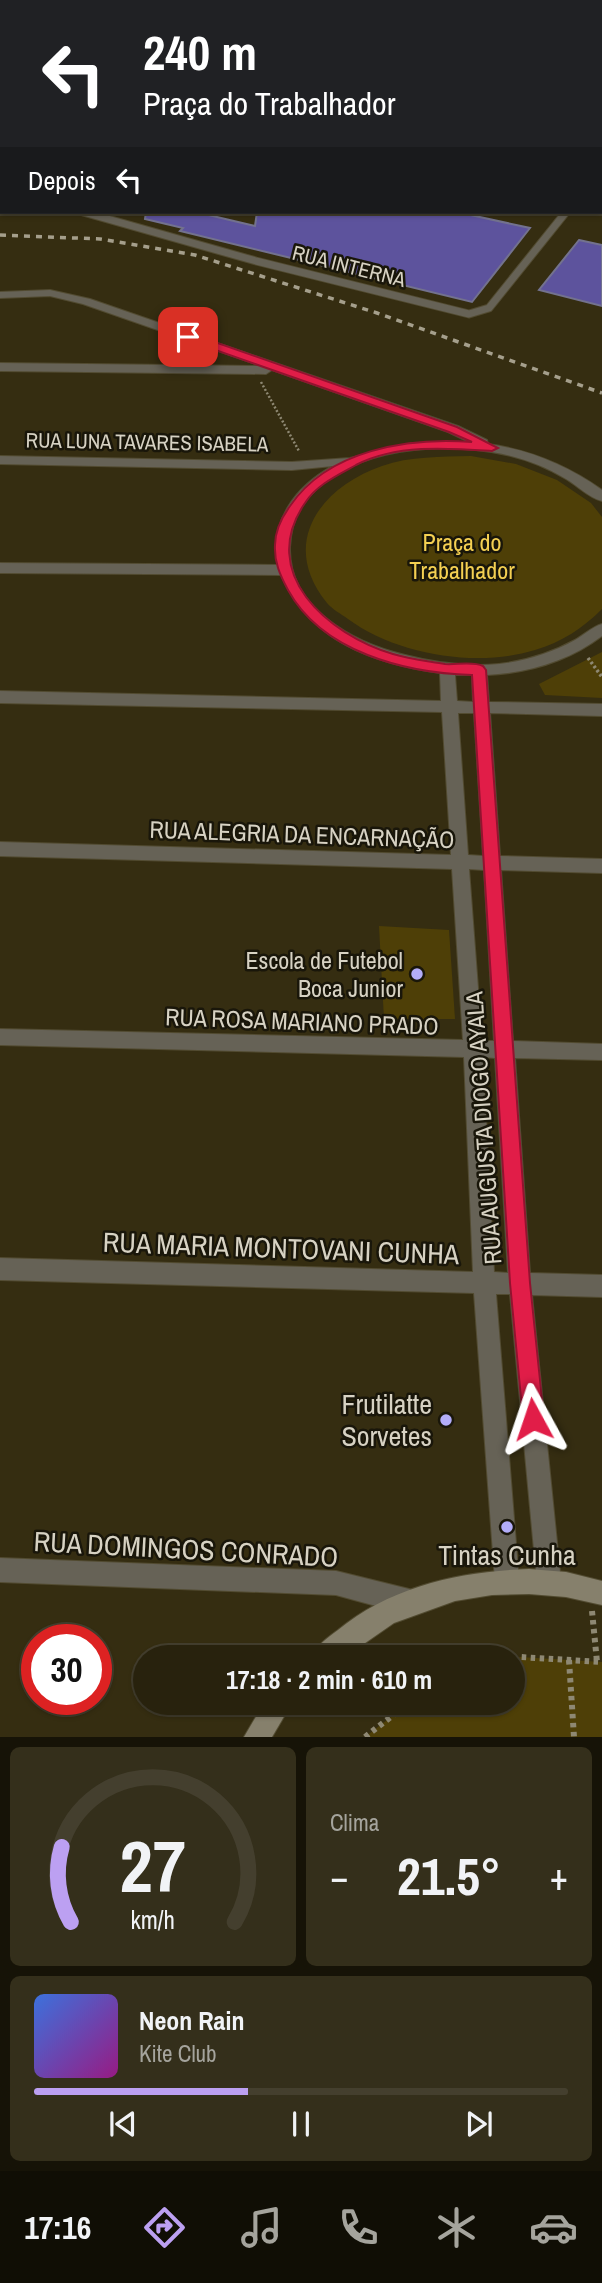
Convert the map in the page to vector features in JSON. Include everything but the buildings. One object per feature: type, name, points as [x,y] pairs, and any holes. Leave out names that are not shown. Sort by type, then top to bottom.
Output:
[{"type":"street","points":[[0,295],[50,293],[86,301],[453,429],[492,448]]},
{"type":"street","points":[[0,367],[278,370]]},
{"type":"street","points":[[448,444],[454,434],[453,429]]},
{"type":"street","points":[[602,486],[533,458],[492,448],[448,444],[401,448],[358,460],[328,475],[303,495],[288,518],[281,543],[284,570],[303,605],[339,635],[389,658],[447,669],[479,670],[516,666],[550,658],[579,645],[602,629]]},
{"type":"street","name":"RUA LUNA TAVARES ISABELA","points":[[0,460],[299,465],[358,460]]},
{"type":"street","name":"RUA LUNA TAVARES ISABELA","points":[[299,465],[306,484],[303,495]]},
{"type":"street","points":[[570,475],[602,497]]},
{"type":"street","points":[[0,568],[284,570]]},
{"type":"street","name":"RUA AUGUSTA DIOGO AYALA","points":[[447,669],[473,1051],[484,1284],[507,1581]]},
{"type":"street","name":"RUA AUGUSTA DIOGO AYALA","points":[[479,670],[520,1283],[549,1582]]},
{"type":"street","points":[[0,697],[450,709],[602,710]]},
{"type":"street","name":"RUA ALEGRIA DA ENCARNAÇÃO","points":[[0,849],[602,866]]},
{"type":"street","name":"RUA ROSA MARIANO PRADO","points":[[0,1037],[473,1051],[602,1052]]},
{"type":"street","name":"RUA MARIA MONTOVANI CUNHA","points":[[0,1269],[602,1286]]},
{"type":"street","name":"RUA DOMINGOS CONRADO","points":[[0,1570],[336,1583],[409,1602]]},
{"type":"street","points":[[338,1645],[409,1602],[457,1588],[507,1581],[549,1582],[596,1591]]},
{"type":"street","points":[[257,1737],[271,1715]]},
{"type":"lane","name":"RUA INTERNA","points":[[90,214],[256,261],[469,314],[489,308],[564,214]]},
{"type":"path","points":[[254,369],[299,465]]},
{"type":"path","points":[[579,645],[602,677]]},
{"type":"path","points":[[525,1657],[599,1662],[596,1591]]},
{"type":"path","points":[[569,1660],[574,1737]]},
{"type":"path","points":[[365,1737],[393,1715]]},
{"type":"green space","name":"Praça do Trabalhador","points":[[471,456],[516,464],[557,480],[591,503],[602,517],[602,609],[572,634],[545,647],[512,655],[463,658],[438,655],[390,642],[329,605],[313,581],[306,560],[307,540],[313,521],[324,503],[340,488],[382,466],[415,459]]},
{"type":"green space","points":[[602,652],[602,698],[545,695],[539,684]]},
{"type":"green space","name":"Escola de Futebol Boca Junior","points":[[379,926],[449,930],[455,1019],[384,1019]]},
{"type":"green space","points":[[525,1657],[602,1662],[602,1737],[365,1737],[393,1715],[525,1715]]},
{"type":"railway","points":[[0,235],[100,239],[195,255],[377,313],[602,393]]},
{"type":"place","name":"Escola de Futebol Boca Junior","points":[[417,974]]},
{"type":"place","name":"Frutilatte Sorvetes","points":[[446,1420]]},
{"type":"place","name":"Tintas Cunha","points":[[507,1527]]},
{"type":"route","points":[[188,337],[453,429],[492,448],[448,444],[401,448],[358,460],[328,475],[303,495],[288,518],[281,543],[284,570],[303,605],[339,635],[389,658],[447,669],[479,670],[520,1283],[533,1419]]}]
